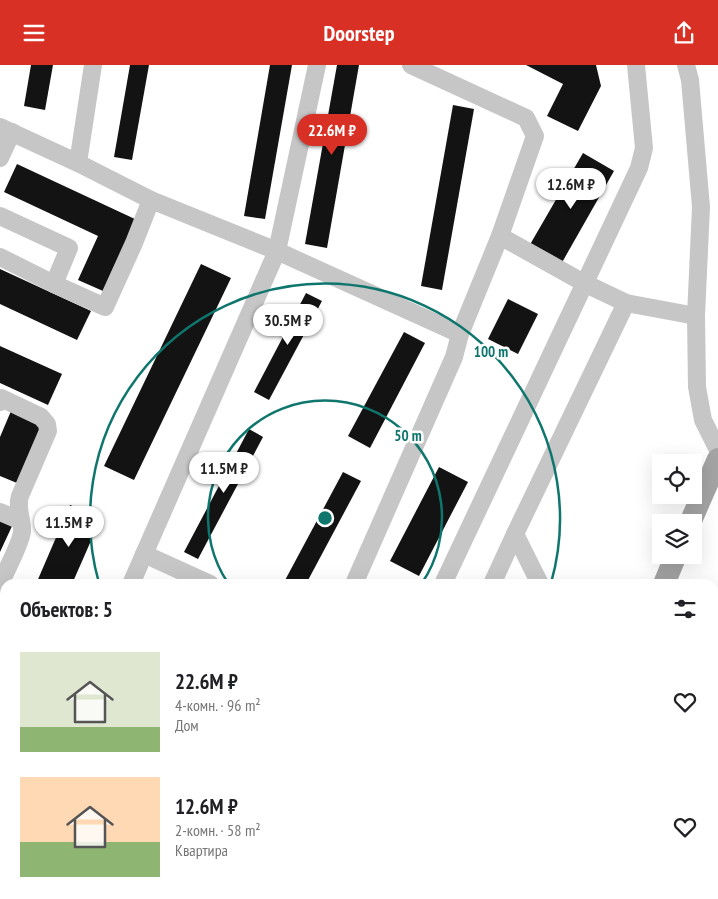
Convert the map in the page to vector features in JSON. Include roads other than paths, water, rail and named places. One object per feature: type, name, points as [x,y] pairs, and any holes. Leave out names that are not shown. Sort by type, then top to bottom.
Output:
[{"type":"main road","points":[[694,514],[718,459]]},
{"type":"main road","points":[[666,579],[672,564]]},
{"type":"street","points":[[78,163],[93,65]]},
{"type":"street","points":[[133,579],[277,251],[317,65]]},
{"type":"street","points":[[356,579],[454,357],[460,334],[500,235],[535,136],[526,118],[441,71],[411,65]]},
{"type":"street","points":[[445,579],[639,168],[644,148],[636,65]]},
{"type":"street","points":[[686,65],[690,80],[701,207],[696,316],[697,387],[703,420],[718,450]]},
{"type":"street","points":[[0,158],[6,130],[78,163],[151,200],[277,251],[460,334]]},
{"type":"street","points":[[0,257],[105,307],[151,200]]},
{"type":"street","points":[[0,216],[70,248],[54,284]]},
{"type":"street","points":[[500,235],[584,283],[626,303],[696,316]]},
{"type":"street","points":[[494,579],[514,534],[626,303]]},
{"type":"street","points":[[0,399],[41,417],[47,424],[48,431],[20,496],[18,506],[22,530],[2,579]]},
{"type":"street","points":[[0,512],[21,521]]},
{"type":"street","points":[[514,534],[537,579]]},
{"type":"street","points":[[144,554],[199,579]]}]
